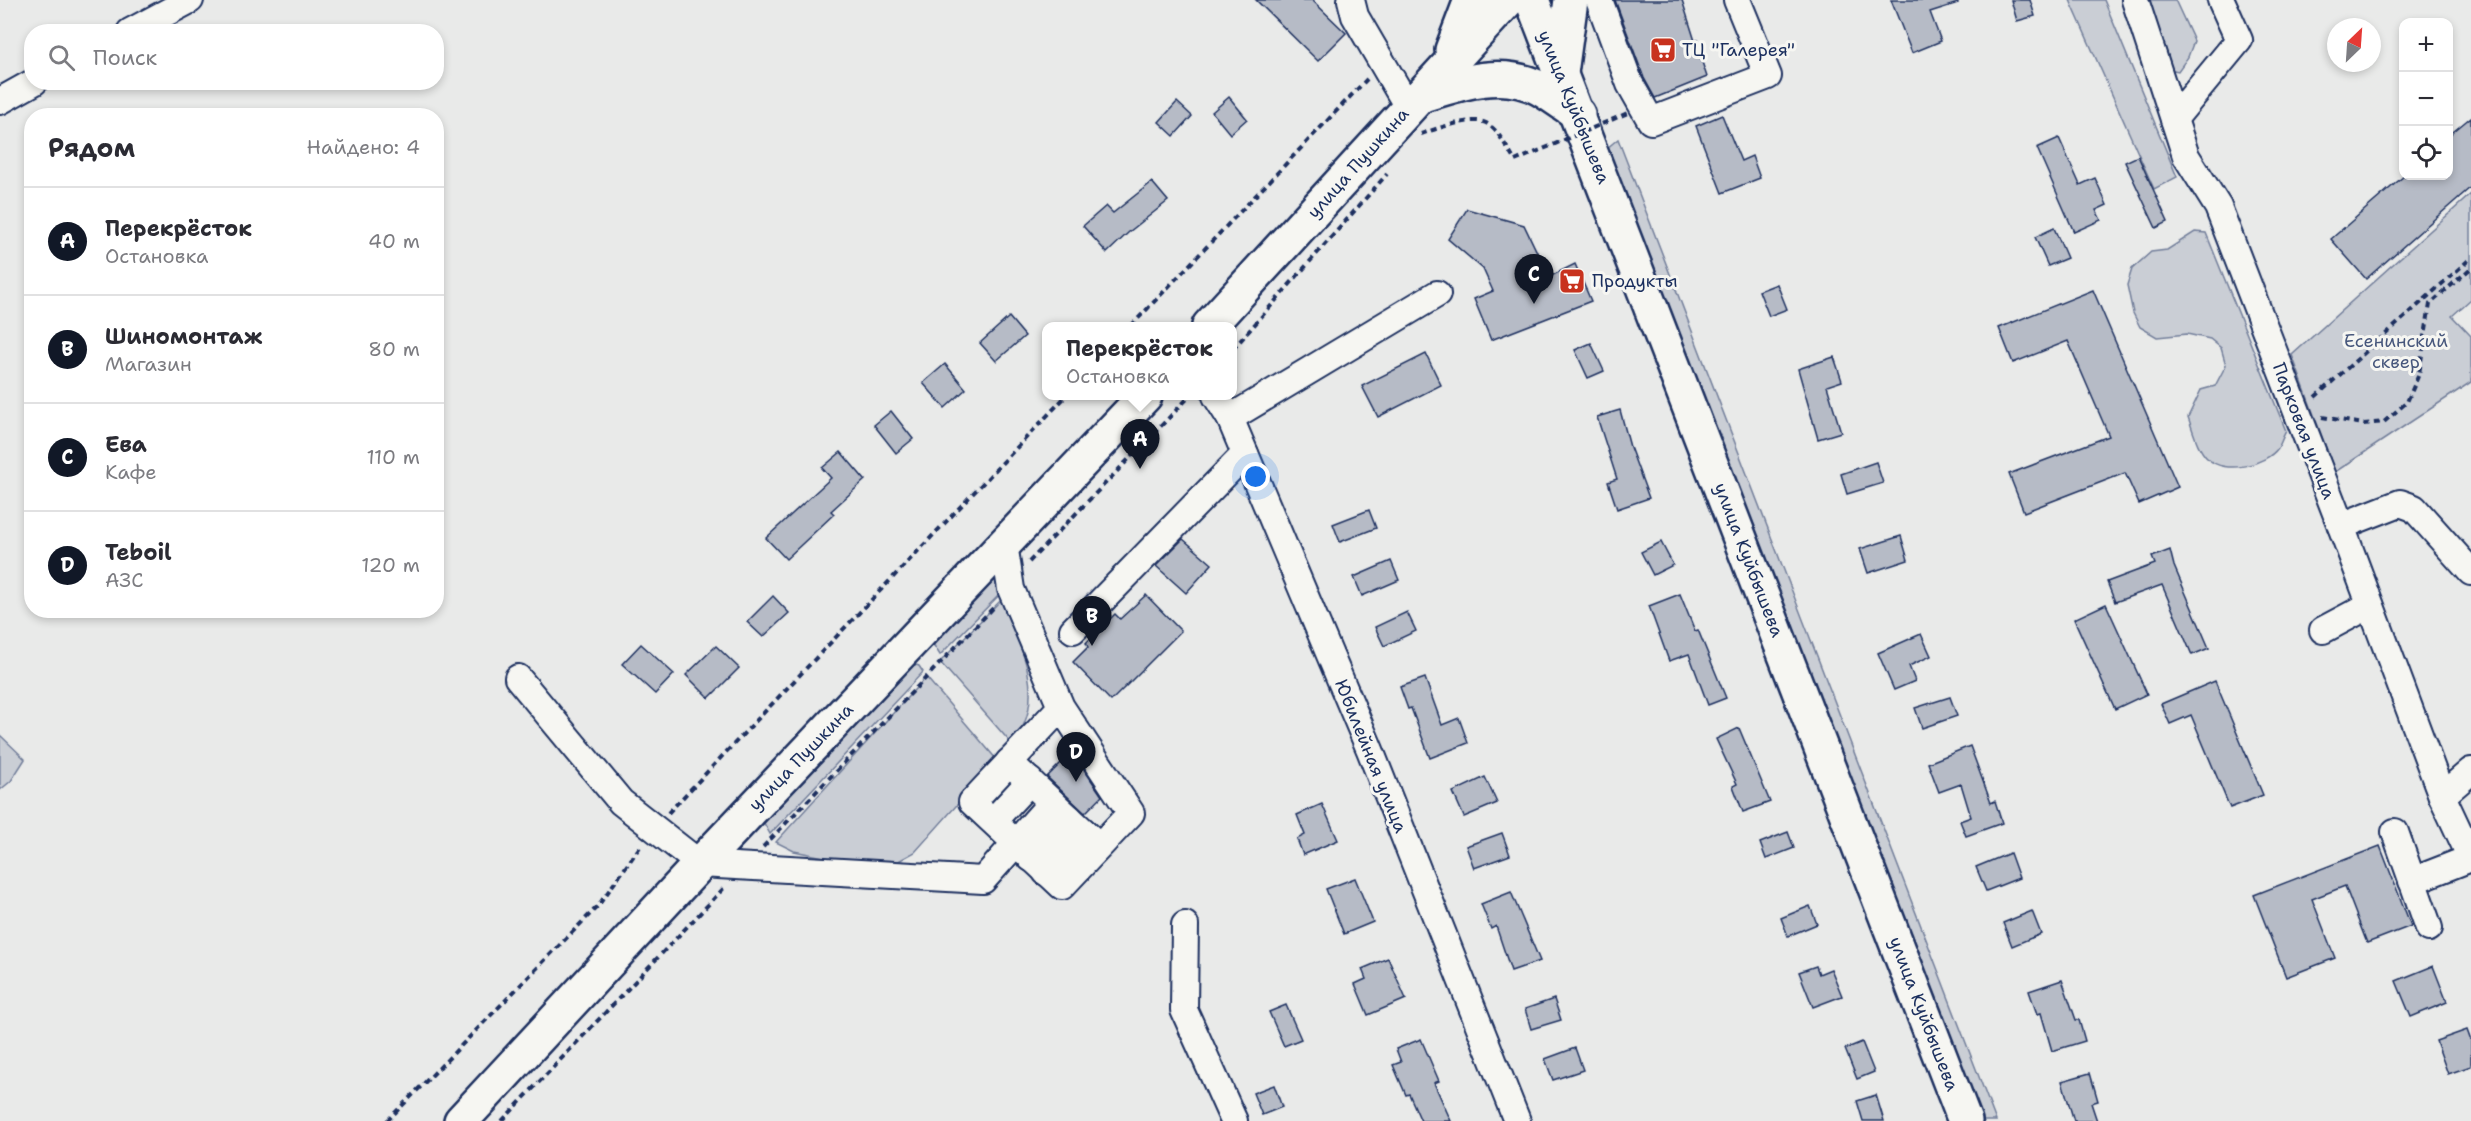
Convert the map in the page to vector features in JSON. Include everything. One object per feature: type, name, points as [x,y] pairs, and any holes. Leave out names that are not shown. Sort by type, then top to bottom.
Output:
[{"type":"main road","points":[[1444,68],[1464,23],[1471,0]]},
{"type":"main road","name":"улица Пушкина","points":[[1214,322],[1508,0]]},
{"type":"main road","name":"улица Куйбышева","points":[[1532,0],[1578,114],[1965,1121]]},
{"type":"main road","points":[[1561,73],[1571,0]]},
{"type":"main road","points":[[1413,102],[1467,82],[1498,77],[1536,86],[1578,114]]},
{"type":"main road","name":"улица Пушкина","points":[[461,1121],[700,864],[1141,400]]},
{"type":"street","points":[[145,24],[190,0]]},
{"type":"street","points":[[1351,0],[1355,16],[1382,63],[1413,102]]},
{"type":"street","points":[[1599,0],[1630,84],[1651,121],[1768,76],[1737,0]]},
{"type":"street","points":[[2174,119],[2239,40],[2222,0]]},
{"type":"street","name":"Парковая улица","points":[[2136,2],[2186,156],[2218,207],[2442,796],[2471,858]]},
{"type":"street","points":[[0,101],[24,88]]},
{"type":"street","points":[[1230,418],[1437,294]]},
{"type":"street","name":"Юбилейная улица","points":[[1219,400],[1230,418],[1370,750],[1517,1121]]},
{"type":"street","points":[[1072,630],[1245,454]]},
{"type":"street","points":[[2341,526],[2400,503],[2415,508],[2471,572]]},
{"type":"street","points":[[518,678],[621,802],[700,864],[983,880],[1031,857],[1076,824],[1131,813],[1061,707],[1011,589],[1004,544]]},
{"type":"street","points":[[2323,630],[2370,605]]},
{"type":"street","points":[[1031,857],[972,802],[1061,707]]},
{"type":"street","points":[[1009,762],[1076,824]]},
{"type":"street","points":[[2442,796],[2471,771]]},
{"type":"street","points":[[993,821],[1030,781]]},
{"type":"street","points":[[1031,857],[1076,824]]},
{"type":"street","points":[[2395,832],[2429,928]]},
{"type":"street","points":[[2412,881],[2471,858]]},
{"type":"street","points":[[1185,925],[1184,1010],[1234,1121]]},
{"type":"path","points":[[1136,322],[1382,63]]},
{"type":"path","points":[[1414,142],[1422,134],[1471,121],[1486,122],[1498,133],[1515,161],[1630,112]]},
{"type":"path","points":[[1237,344],[1390,170]]},
{"type":"path","points":[[2297,412],[2471,258]]},
{"type":"path","points":[[2297,412],[2364,424],[2384,422],[2406,402],[2419,374],[2430,304],[2471,268]]},
{"type":"path","points":[[387,1121],[598,906],[654,828],[1062,400]]},
{"type":"path","points":[[502,1121],[1011,589],[1032,558],[1186,400]]},
{"type":"green space","points":[[2070,0],[2104,0],[2177,177],[2154,189]]},
{"type":"green space","points":[[2144,0],[2175,0],[2194,41],[2188,57],[2178,71],[2165,68]]},
{"type":"green space","points":[[1618,139],[1996,1121],[1979,1121],[1606,149]]},
{"type":"green space","name":"Есенинский сквер","points":[[2471,194],[2471,299],[2452,316],[2471,336],[2471,382],[2335,472],[2292,355]]},
{"type":"green space","points":[[2195,232],[2206,233],[2286,431],[2278,448],[2272,454],[2245,466],[2224,466],[2208,459],[2198,445],[2188,417],[2201,390],[2215,386],[2226,365],[2221,348],[2210,339],[2187,334],[2157,337],[2140,327],[2133,313],[2127,285],[2132,269],[2151,252],[2167,250]]},
{"type":"green space","points":[[996,578],[1003,591],[940,655],[933,644]]},
{"type":"green space","points":[[1002,599],[1020,644],[1029,676],[1029,708],[1020,732],[1011,743],[940,662]]},
{"type":"green space","points":[[913,664],[919,666],[923,672],[770,834],[764,823]]},
{"type":"green space","points":[[926,677],[997,760],[915,852],[893,864],[839,860],[794,851],[776,842]]},
{"type":"green space","points":[[0,735],[25,759],[11,781],[0,790]]},
{"type":"building","points":[[1256,0],[1312,0],[1346,33],[1318,61]]},
{"type":"building","name":"ТЦ \"Галерея\"","points":[[1615,0],[1682,0],[1695,41],[1698,40],[1704,58],[1701,59],[1707,77],[1655,98],[1644,78]]},
{"type":"building","points":[[1891,0],[1957,0],[1958,3],[1930,12],[1941,41],[1912,53]]},
{"type":"building","points":[[2011,0],[2030,0],[2035,16],[2017,21]]},
{"type":"building","points":[[1229,97],[1247,119],[1230,134],[1212,112]]},
{"type":"building","points":[[1177,102],[1192,116],[1174,136],[1159,122]]},
{"type":"building","points":[[1722,115],[1741,161],[1752,156],[1760,178],[1722,193],[1696,126]]},
{"type":"building","points":[[2471,117],[2471,187],[2366,279],[2331,239],[2399,180],[2453,180],[2453,132]]},
{"type":"building","points":[[2059,138],[2080,185],[2095,178],[2107,205],[2096,210],[2101,220],[2074,232],[2037,148]]},
{"type":"building","points":[[2138,156],[2168,222],[2156,228],[2125,162]]},
{"type":"building","points":[[1152,182],[1168,201],[1107,253],[1083,226],[1106,206],[1113,213]]},
{"type":"building","points":[[1467,209],[1524,225],[1549,277],[1575,264],[1591,301],[1491,340],[1474,299],[1493,291],[1483,269],[1448,239]]},
{"type":"building","points":[[2054,228],[2067,258],[2048,266],[2035,237]]},
{"type":"building","points":[[1777,284],[1787,309],[1769,316],[1759,291]]},
{"type":"building","points":[[2093,290],[2178,487],[2139,504],[2125,473],[2024,512],[2009,474],[2109,436],[2068,341],[2013,363],[1999,328]]},
{"type":"building","points":[[1009,317],[1025,336],[996,361],[980,343]]},
{"type":"building","points":[[1591,343],[1604,371],[1588,378],[1575,350]]},
{"type":"building","points":[[1426,354],[1441,385],[1378,417],[1362,386]]},
{"type":"building","points":[[1834,357],[1842,381],[1827,386],[1841,432],[1818,439],[1798,369]]},
{"type":"building","points":[[945,364],[966,389],[945,408],[923,383]]},
{"type":"building","points":[[1620,410],[1630,447],[1649,498],[1617,509],[1608,482],[1617,479],[1597,417]]},
{"type":"building","points":[[891,411],[913,439],[896,453],[874,425]]},
{"type":"building","points":[[841,452],[865,480],[831,511],[834,514],[786,559],[766,538],[831,478],[822,468]]},
{"type":"building","points":[[1876,462],[1883,483],[1847,494],[1841,474]]},
{"type":"building","points":[[1369,510],[1376,528],[1340,542],[1333,524]]},
{"type":"building","points":[[1901,536],[1908,560],[1868,573],[1860,549]]},
{"type":"building","points":[[1183,539],[1212,564],[1186,593],[1156,566]]},
{"type":"building","points":[[1661,542],[1673,565],[1653,575],[1641,552]]},
{"type":"building","points":[[2170,550],[2174,566],[2209,648],[2192,655],[2162,585],[2115,602],[2107,582],[2155,564],[2152,557]]},
{"type":"building","points":[[1391,561],[1399,580],[1362,596],[1354,577]]},
{"type":"building","points":[[1680,594],[1695,631],[1698,630],[1726,698],[1708,705],[1689,654],[1669,661],[1649,606]]},
{"type":"building","points":[[1146,595],[1181,631],[1111,701],[1073,662],[1088,647],[1086,643],[1115,614],[1120,619]]},
{"type":"building","points":[[773,596],[789,613],[763,637],[747,622]]},
{"type":"building","points":[[2106,604],[2147,694],[2115,709],[2074,619]]},
{"type":"building","points":[[1407,612],[1416,631],[1384,646],[1375,627]]},
{"type":"building","points":[[1921,634],[1931,656],[1909,666],[1915,681],[1894,690],[1878,653]]},
{"type":"building","points":[[641,644],[674,674],[655,694],[622,664]]},
{"type":"building","points":[[716,646],[739,668],[709,698],[686,675]]},
{"type":"building","points":[[1425,678],[1442,725],[1459,718],[1468,743],[1430,758],[1411,708],[1408,709],[1400,687]]},
{"type":"building","points":[[2215,681],[2263,795],[2230,808],[2191,715],[2170,724],[2161,704]]},
{"type":"building","points":[[1950,697],[1957,716],[1922,728],[1915,708]]},
{"type":"building","points":[[1739,728],[1770,802],[1743,812],[1733,786],[1737,784],[1716,739]]},
{"type":"building","points":[[1970,746],[1991,803],[1995,801],[2002,823],[1966,836],[1960,821],[1971,817],[1961,784],[1939,792],[1928,763]]},
{"type":"building","points":[[1071,753],[1102,796],[1085,813],[1047,777]]},
{"type":"building","points":[[1485,777],[1497,803],[1464,817],[1453,792]]},
{"type":"building","points":[[1322,804],[1338,840],[1303,855],[1297,839],[1305,835],[1297,815]]},
{"type":"building","points":[[1788,832],[1794,848],[1766,859],[1760,843]]},
{"type":"building","points":[[1502,833],[1510,855],[1474,868],[1466,846]]},
{"type":"building","points":[[2380,846],[2411,926],[2367,943],[2345,886],[2312,899],[2335,958],[2286,977],[2254,895]]},
{"type":"building","points":[[2010,853],[2019,878],[1986,891],[1976,867]]},
{"type":"building","points":[[1355,878],[1373,922],[1344,934],[1326,889]]},
{"type":"building","points":[[1511,892],[1540,961],[1511,971],[1496,926],[1491,929],[1481,904]]},
{"type":"building","points":[[1810,906],[1817,924],[1788,936],[1781,918]]},
{"type":"building","points":[[2032,911],[2041,934],[2012,946],[2003,923]]},
{"type":"building","points":[[1388,958],[1406,999],[1368,1015],[1355,984],[1366,979],[1362,969]]},
{"type":"building","points":[[1816,966],[1819,974],[1831,969],[1842,996],[1813,1007],[1799,972]]},
{"type":"building","points":[[2433,966],[2447,1002],[2411,1017],[2396,981]]},
{"type":"building","points":[[2062,980],[2085,1041],[2052,1051],[2041,1013],[2037,1014],[2029,991]]},
{"type":"building","points":[[1554,999],[1561,1020],[1531,1029],[1525,1009]]},
{"type":"building","points":[[1286,1005],[1301,1039],[1284,1046],[1269,1012]]},
{"type":"building","points":[[2467,1030],[2471,1041],[2471,1066],[2448,1074],[2436,1041]]},
{"type":"building","points":[[1421,1039],[1439,1081],[1434,1083],[1451,1121],[1421,1121],[1393,1065],[1401,1062],[1396,1049]]},
{"type":"building","points":[[1862,1042],[1874,1072],[1857,1079],[1845,1049]]},
{"type":"building","points":[[1575,1048],[1583,1070],[1553,1080],[1545,1059]]},
{"type":"building","points":[[2090,1073],[2098,1101],[2091,1103],[2097,1121],[2074,1121],[2062,1081]]},
{"type":"building","points":[[1274,1085],[1282,1107],[1262,1115],[1253,1093]]},
{"type":"building","points":[[1876,1095],[1884,1121],[1863,1121],[1857,1101]]},
{"type":"place","name":"ТЦ \"Галерея\"","points":[[1663,50]]},
{"type":"place","name":"Продукты","points":[[1572,281]]},
{"type":"place","name":"Ева","points":[[1534,304]]},
{"type":"place","name":"Перекрёсток","points":[[1140,469]]},
{"type":"place","name":"Шиномонтаж","points":[[1092,646]]},
{"type":"place","name":"Teboil","points":[[1076,782]]}]
